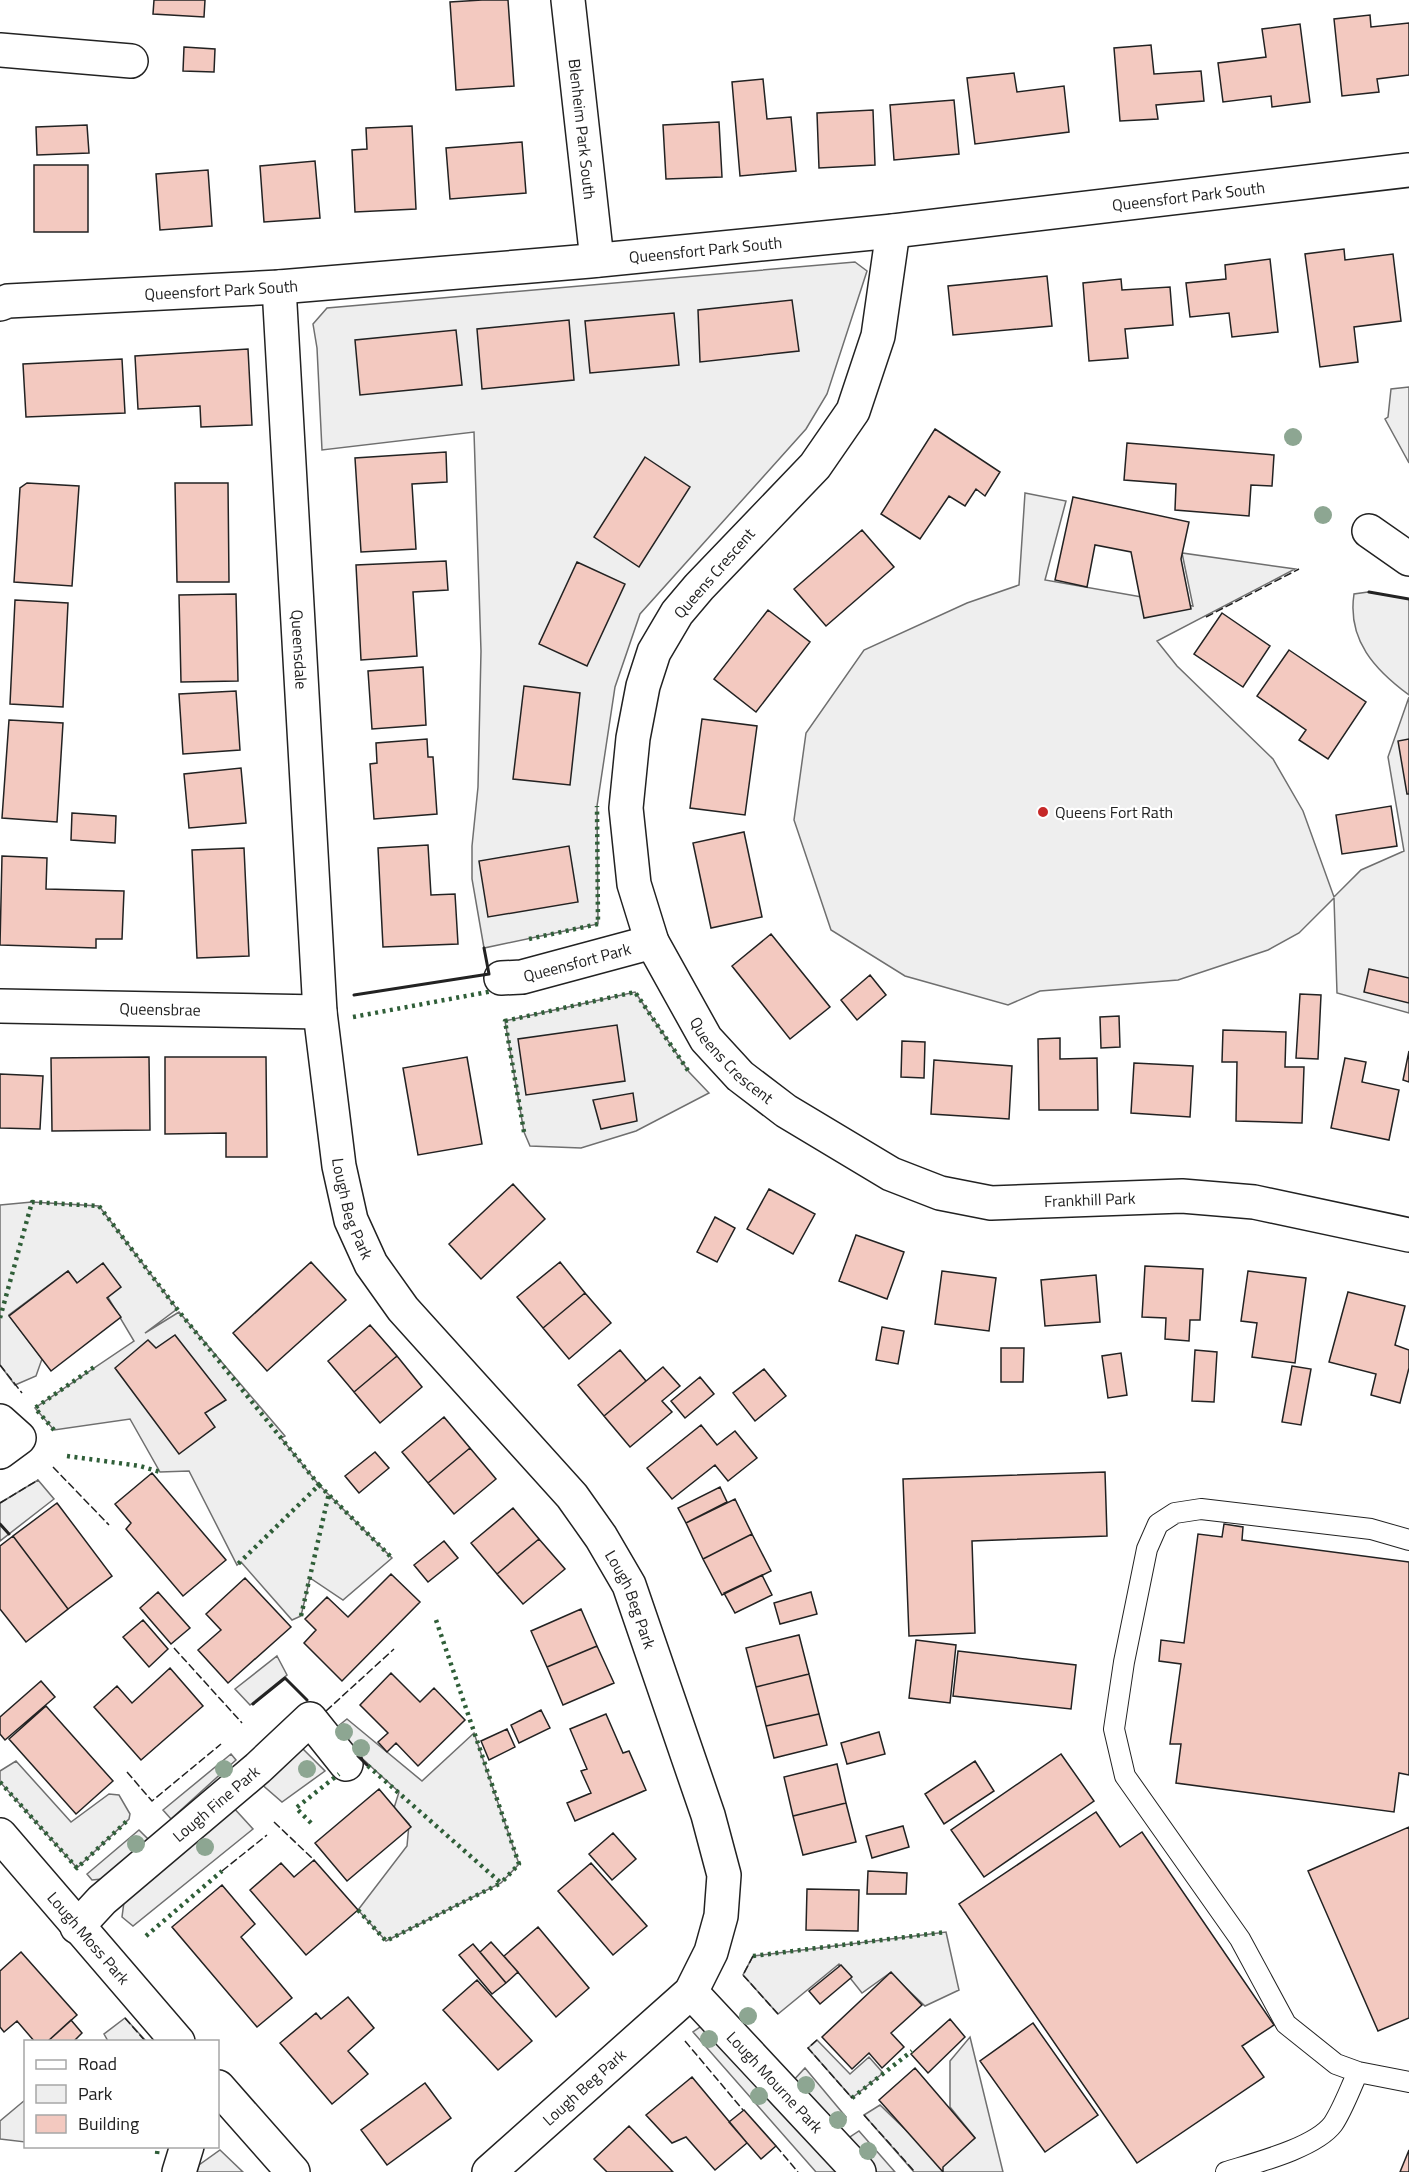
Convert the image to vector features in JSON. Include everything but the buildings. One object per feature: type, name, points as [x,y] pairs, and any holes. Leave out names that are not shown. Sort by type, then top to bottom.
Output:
[{"type":"street","name":"Blenheim Park South","points":[[568,0],[597,260]]},
{"type":"street","points":[[0,50],[131,61]]},
{"type":"street","name":"Queensfort Park South","points":[[0,304],[8,301],[279,287],[597,260],[893,231],[1409,170]]},
{"type":"street","name":"Queens Crescent","points":[[786,1111],[740,1076],[706,1040],[651,942],[634,884],[627,807],[633,738],[643,686],[654,651],[684,604],[815,466],[853,411],[879,336],[893,231]]},
{"type":"street","name":"Queensdale","points":[[279,287],[320,1012]]},
{"type":"street","points":[[1369,531],[1409,559]]},
{"type":"street","name":"Queensfort Park","points":[[501,978],[522,977],[651,942]]},
{"type":"street","name":"Queensbrae","points":[[0,1006],[320,1012]]},
{"type":"street","name":"Lough Beg Park","points":[[320,1012],[339,1166],[351,1220],[371,1264],[403,1309],[572,1496],[601,1537],[629,1585],[708,1815],[724,1875],[721,1916],[711,1953],[691,1992],[489,2172]]},
{"type":"street","name":"Frankhill Park","points":[[786,1111],[891,1174],[940,1193],[991,1203],[1182,1196],[1254,1202],[1409,1235]]},
{"type":"street","points":[[0,1421],[19,1438],[0,1452]]},
{"type":"street","name":"Lough Fine Park","points":[[77,1927],[102,1900],[258,1768],[310,1719],[346,1764]]},
{"type":"street","name":"Lough Moss Park","points":[[0,1834],[77,1927],[176,2040]]},
{"type":"street","name":"Lough Mourne Park","points":[[691,1992],[859,2172]]},
{"type":"street","points":[[219,2091],[293,2172]]},
{"type":"street","points":[[179,2172],[186,2148]]},
{"type":"lane","points":[[1409,1540],[1371,1529],[1201,1509],[1175,1513],[1158,1524],[1147,1549],[1124,1662],[1114,1729],[1125,1776],[1240,1939],[1286,2024],[1336,2064],[1358,2072],[1409,2082]]},
{"type":"lane","points":[[1226,2172],[1275,2156],[1317,2137],[1332,2124],[1358,2072]]},
{"type":"green space","points":[[855,262],[867,271],[827,394],[806,429],[640,614],[615,687],[597,806],[598,924],[484,948],[472,879],[472,846],[478,787],[481,651],[474,432],[322,450],[317,348],[313,324],[327,308]]},
{"type":"green space","points":[[1409,387],[1409,463],[1385,419],[1388,417],[1391,389]]},
{"type":"green space","points":[[1025,493],[1066,501],[1045,580],[1193,606],[1182,553],[1295,569],[1157,641],[1177,666],[1273,759],[1303,811],[1334,897],[1361,870],[1404,851],[1388,757],[1409,697],[1409,1013],[1337,993],[1334,898],[1299,933],[1268,950],[1178,980],[1040,991],[1008,1005],[905,976],[831,930],[794,820],[806,733],[864,650],[967,603],[1019,585]]},
{"type":"green space","points":[[1368,592],[1409,599],[1409,695],[1375,664],[1359,640],[1353,611],[1354,594]]},
{"type":"green space","points":[[635,992],[689,1072],[709,1093],[636,1131],[581,1148],[530,1146],[524,1132],[505,1021]]},
{"type":"green space","points":[[32,1202],[99,1206],[177,1309],[145,1333],[179,1312],[285,1436],[281,1438],[319,1485],[392,1558],[343,1600],[310,1578],[301,1616],[292,1620],[241,1562],[237,1565],[189,1471],[160,1472],[130,1419],[54,1430],[35,1408],[134,1341],[93,1272],[77,1283],[68,1271],[9,1315],[42,1359],[36,1376],[15,1385],[0,1365],[0,1205]]},
{"type":"green space","points":[[38,1480],[54,1499],[0,1541],[0,1503]]},
{"type":"green space","points":[[277,1656],[287,1675],[250,1705],[235,1689]]},
{"type":"green space","points":[[347,1719],[422,1781],[474,1733],[519,1864],[501,1883],[386,1941],[358,1910],[407,1846],[409,1824],[394,1808],[399,1792],[332,1731]]},
{"type":"green space","points":[[302,1748],[325,1771],[282,1802],[259,1782]]},
{"type":"green space","points":[[231,1754],[236,1760],[171,1819],[163,1810]]},
{"type":"green space","points":[[16,1761],[71,1822],[109,1794],[119,1795],[130,1814],[129,1819],[77,1868],[0,1782],[0,1771]]},
{"type":"green space","points":[[232,1806],[253,1829],[133,1926],[122,1917],[124,1902]]},
{"type":"green space","points":[[139,1830],[150,1841],[102,1879],[92,1880],[87,1874]]},
{"type":"green space","points":[[946,1932],[959,1990],[925,2006],[890,1973],[862,1993],[839,1964],[778,2014],[743,1975],[753,1956]]},
{"type":"green space","points":[[125,2018],[145,2040],[107,2040],[104,2034]]},
{"type":"green space","points":[[706,2023],[839,2172],[816,2172],[693,2032]]},
{"type":"green space","points":[[970,2037],[1003,2172],[914,2172],[864,2115],[880,2105],[943,2166],[975,2138],[950,2107],[950,2061]]},
{"type":"green space","points":[[817,2040],[850,2074],[869,2057],[883,2073],[852,2098],[808,2048]]},
{"type":"green space","points":[[805,2068],[846,2117],[833,2130],[791,2083]]},
{"type":"green space","points":[[24,2101],[24,2142],[0,2139],[0,2121]]},
{"type":"green space","points":[[859,2131],[895,2172],[877,2172],[847,2139]]},
{"type":"green space","points":[[220,2150],[243,2172],[197,2172],[199,2165]]},
{"type":"hedge","points":[[529,939],[598,924],[597,806]]},
{"type":"hedge","points":[[353,1017],[493,991]]},
{"type":"hedge","points":[[524,1132],[505,1021],[635,992],[689,1072]]},
{"type":"hedge","points":[[0,1318],[32,1202],[99,1206],[177,1309],[319,1485],[237,1565]]},
{"type":"hedge","points":[[54,1430],[35,1408],[97,1365]]},
{"type":"hedge","points":[[67,1456],[140,1466],[160,1472]]},
{"type":"hedge","points":[[319,1485],[392,1558]]},
{"type":"hedge","points":[[301,1616],[329,1493]]},
{"type":"hedge","points":[[436,1620],[519,1864],[501,1883]]},
{"type":"hedge","points":[[358,1910],[386,1941],[501,1883],[367,1765]]},
{"type":"hedge","points":[[311,1823],[296,1808],[339,1774]]},
{"type":"hedge","points":[[0,1782],[77,1868],[129,1819]]},
{"type":"hedge","points":[[146,1936],[222,1871]]},
{"type":"hedge","points":[[753,1956],[946,1932]]},
{"type":"hedge","points":[[852,2098],[912,2051]]},
{"type":"hedge","points":[[157,2154],[158,2148]]},
{"type":"fence","points":[[1206,617],[1299,569]]},
{"type":"fence","points":[[0,1365],[22,1393]]},
{"type":"fence","points":[[53,1467],[109,1525]]},
{"type":"fence","points":[[0,1503],[38,1480]]},
{"type":"fence","points":[[174,1648],[242,1723]]},
{"type":"fence","points":[[326,1711],[394,1649]]},
{"type":"fence","points":[[127,1772],[152,1801],[221,1744]]},
{"type":"fence","points":[[274,1822],[314,1860]]},
{"type":"fence","points":[[222,1871],[267,1835]]},
{"type":"fence","points":[[753,1956],[743,1975],[778,2014]]},
{"type":"fence","points":[[125,2018],[144,2040]]},
{"type":"fence","points":[[817,2040],[808,2048],[852,2098]]},
{"type":"fence","points":[[685,2041],[743,2110]]},
{"type":"fence","points":[[864,2115],[915,2172]]},
{"type":"fence","points":[[776,2146],[798,2172]]},
{"type":"wall","points":[[1369,592],[1409,599]]},
{"type":"wall","points":[[354,995],[489,974],[484,948]]},
{"type":"wall","points":[[0,1524],[9,1534]]},
{"type":"wall","points":[[253,1704],[285,1678],[307,1700]]},
{"type":"wall","points":[[358,1756],[367,1765]]},
{"type":"place","name":"Queens Fort Rath","points":[[1043,812]]}]
